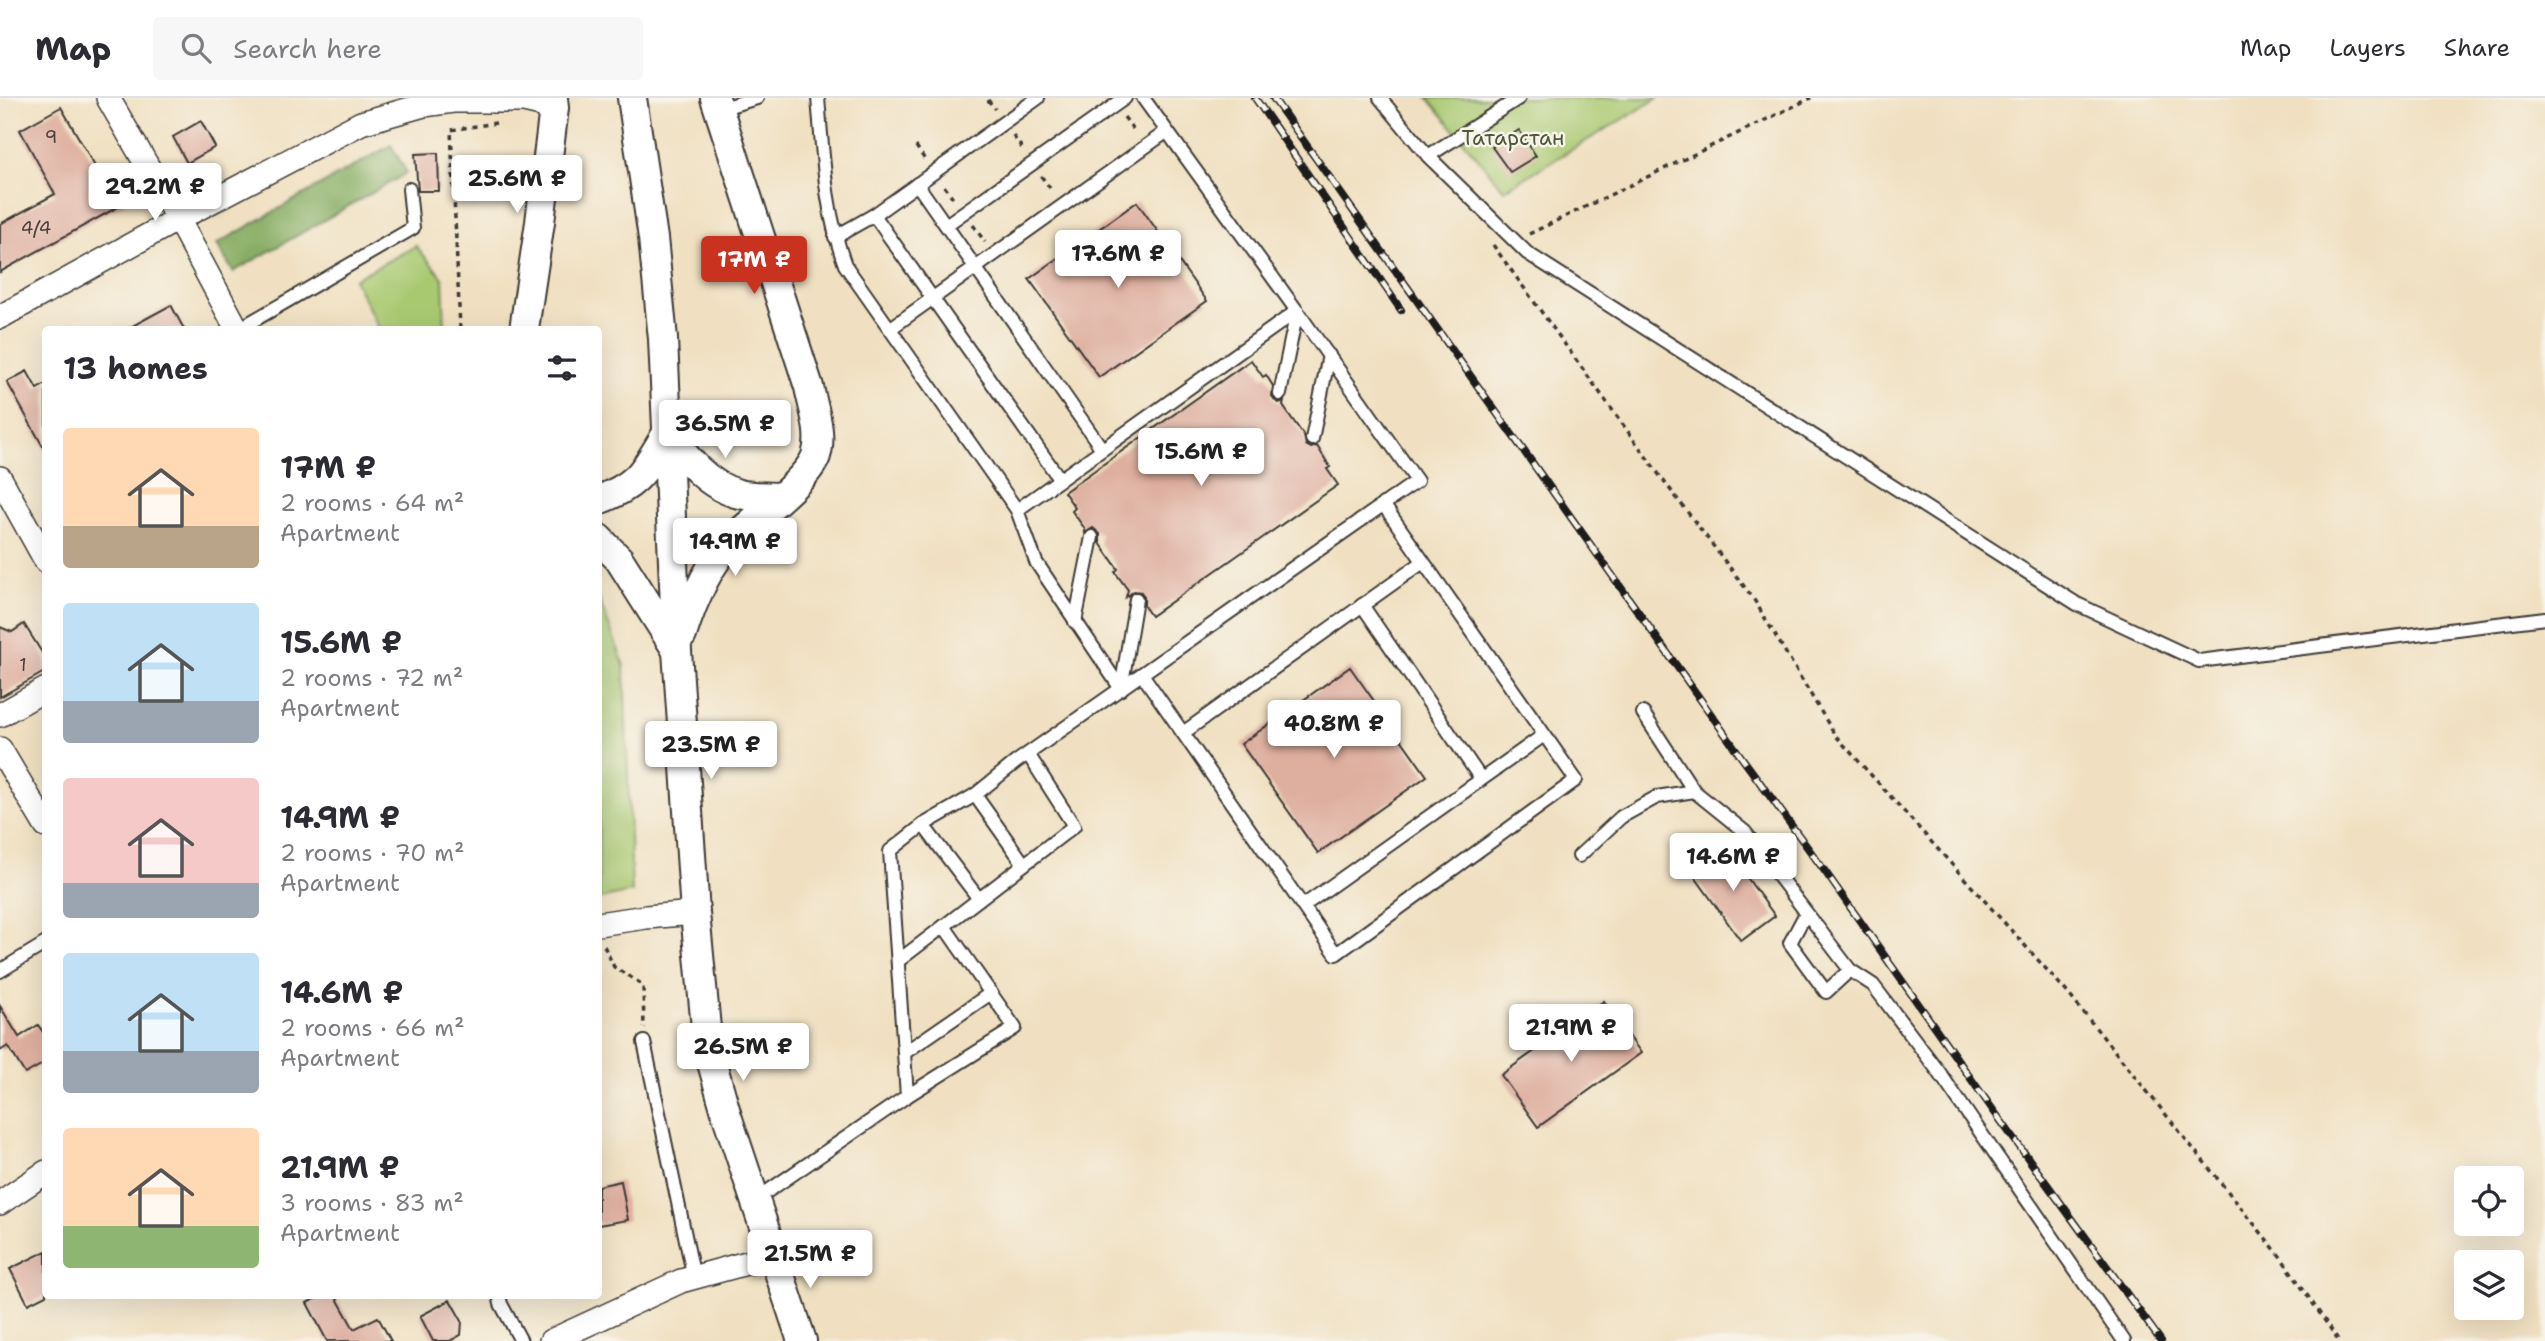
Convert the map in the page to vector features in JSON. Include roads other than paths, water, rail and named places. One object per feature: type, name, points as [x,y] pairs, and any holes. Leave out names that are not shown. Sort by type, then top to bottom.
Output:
[{"type":"street","points":[[108,98],[236,326]]},
{"type":"street","points":[[632,98],[653,238],[663,339],[677,651],[695,913],[708,1049],[772,1256],[802,1341]]},
{"type":"street","points":[[0,317],[361,123],[424,105],[453,101],[524,101],[553,103],[541,222],[524,326]]},
{"type":"street","points":[[677,651],[689,611],[715,564],[730,542],[804,475],[816,456],[819,435],[809,387],[717,104]]},
{"type":"street","points":[[667,433],[689,462],[719,487],[741,495],[779,497]]},
{"type":"street","points":[[602,499],[623,491],[643,471],[667,433]]},
{"type":"street","points":[[0,478],[42,554]]},
{"type":"street","points":[[602,542],[619,559],[677,651]]},
{"type":"street","points":[[0,715],[42,691]]},
{"type":"street","points":[[0,749],[42,819]]},
{"type":"street","points":[[602,935],[646,917],[695,913]]},
{"type":"street","points":[[0,1203],[42,1175]]},
{"type":"street","points":[[551,1341],[681,1281],[772,1256]]},
{"type":"lane","points":[[717,104],[757,98]]},
{"type":"lane","points":[[818,98],[828,206],[845,265],[1017,510],[1036,562],[1121,689]]},
{"type":"lane","points":[[835,237],[874,215],[1038,98]]},
{"type":"lane","points":[[907,1096],[890,852],[923,825],[975,795],[1028,754],[1417,481],[1143,98]]},
{"type":"lane","points":[[1380,98],[1428,156],[1527,253],[2077,604],[2199,661],[2545,618]]},
{"type":"lane","points":[[1428,156],[1519,98]]},
{"type":"lane","points":[[946,225],[1120,101]]},
{"type":"lane","points":[[891,328],[1166,132]]},
{"type":"lane","points":[[917,184],[1102,450]]},
{"type":"lane","points":[[243,326],[413,228],[409,189]]},
{"type":"lane","points":[[874,215],[1059,478]]},
{"type":"lane","points":[[1280,394],[1297,311]]},
{"type":"lane","points":[[1017,510],[1297,311]]},
{"type":"lane","points":[[1312,439],[1329,355]]},
{"type":"lane","points":[[1142,674],[1336,954],[1576,780],[1383,504]]},
{"type":"lane","points":[[1075,622],[1092,537]]},
{"type":"lane","points":[[1182,733],[1423,562]]},
{"type":"lane","points":[[1121,689],[1136,598]]},
{"type":"lane","points":[[1362,605],[1481,779]]},
{"type":"lane","points":[[1643,713],[1694,791],[1745,832],[1850,970],[1873,985],[1939,1072],[2124,1341]]},
{"type":"lane","points":[[1303,906],[1544,735]]},
{"type":"lane","points":[[898,961],[1074,826],[1028,754]]},
{"type":"lane","points":[[1579,856],[1621,817],[1633,810],[1657,797],[1694,791]]},
{"type":"lane","points":[[975,795],[1024,864]]},
{"type":"lane","points":[[923,825],[979,899]]},
{"type":"lane","points":[[1806,913],[1790,943],[1826,992],[1850,970]]},
{"type":"lane","points":[[755,1200],[907,1096],[1016,1028],[944,926]]},
{"type":"lane","points":[[0,971],[42,945]]},
{"type":"lane","points":[[904,1053],[991,993]]},
{"type":"lane","points":[[644,1042],[694,1278]]},
{"type":"lane","points":[[500,1299],[521,1341]]},
{"type":"railway","points":[[1255,98],[1401,310]]},
{"type":"railway","points":[[1273,98],[1993,1110],[2161,1341]]},
{"type":"park label","name":"Татарстан","points":[[1513,138]]}]
